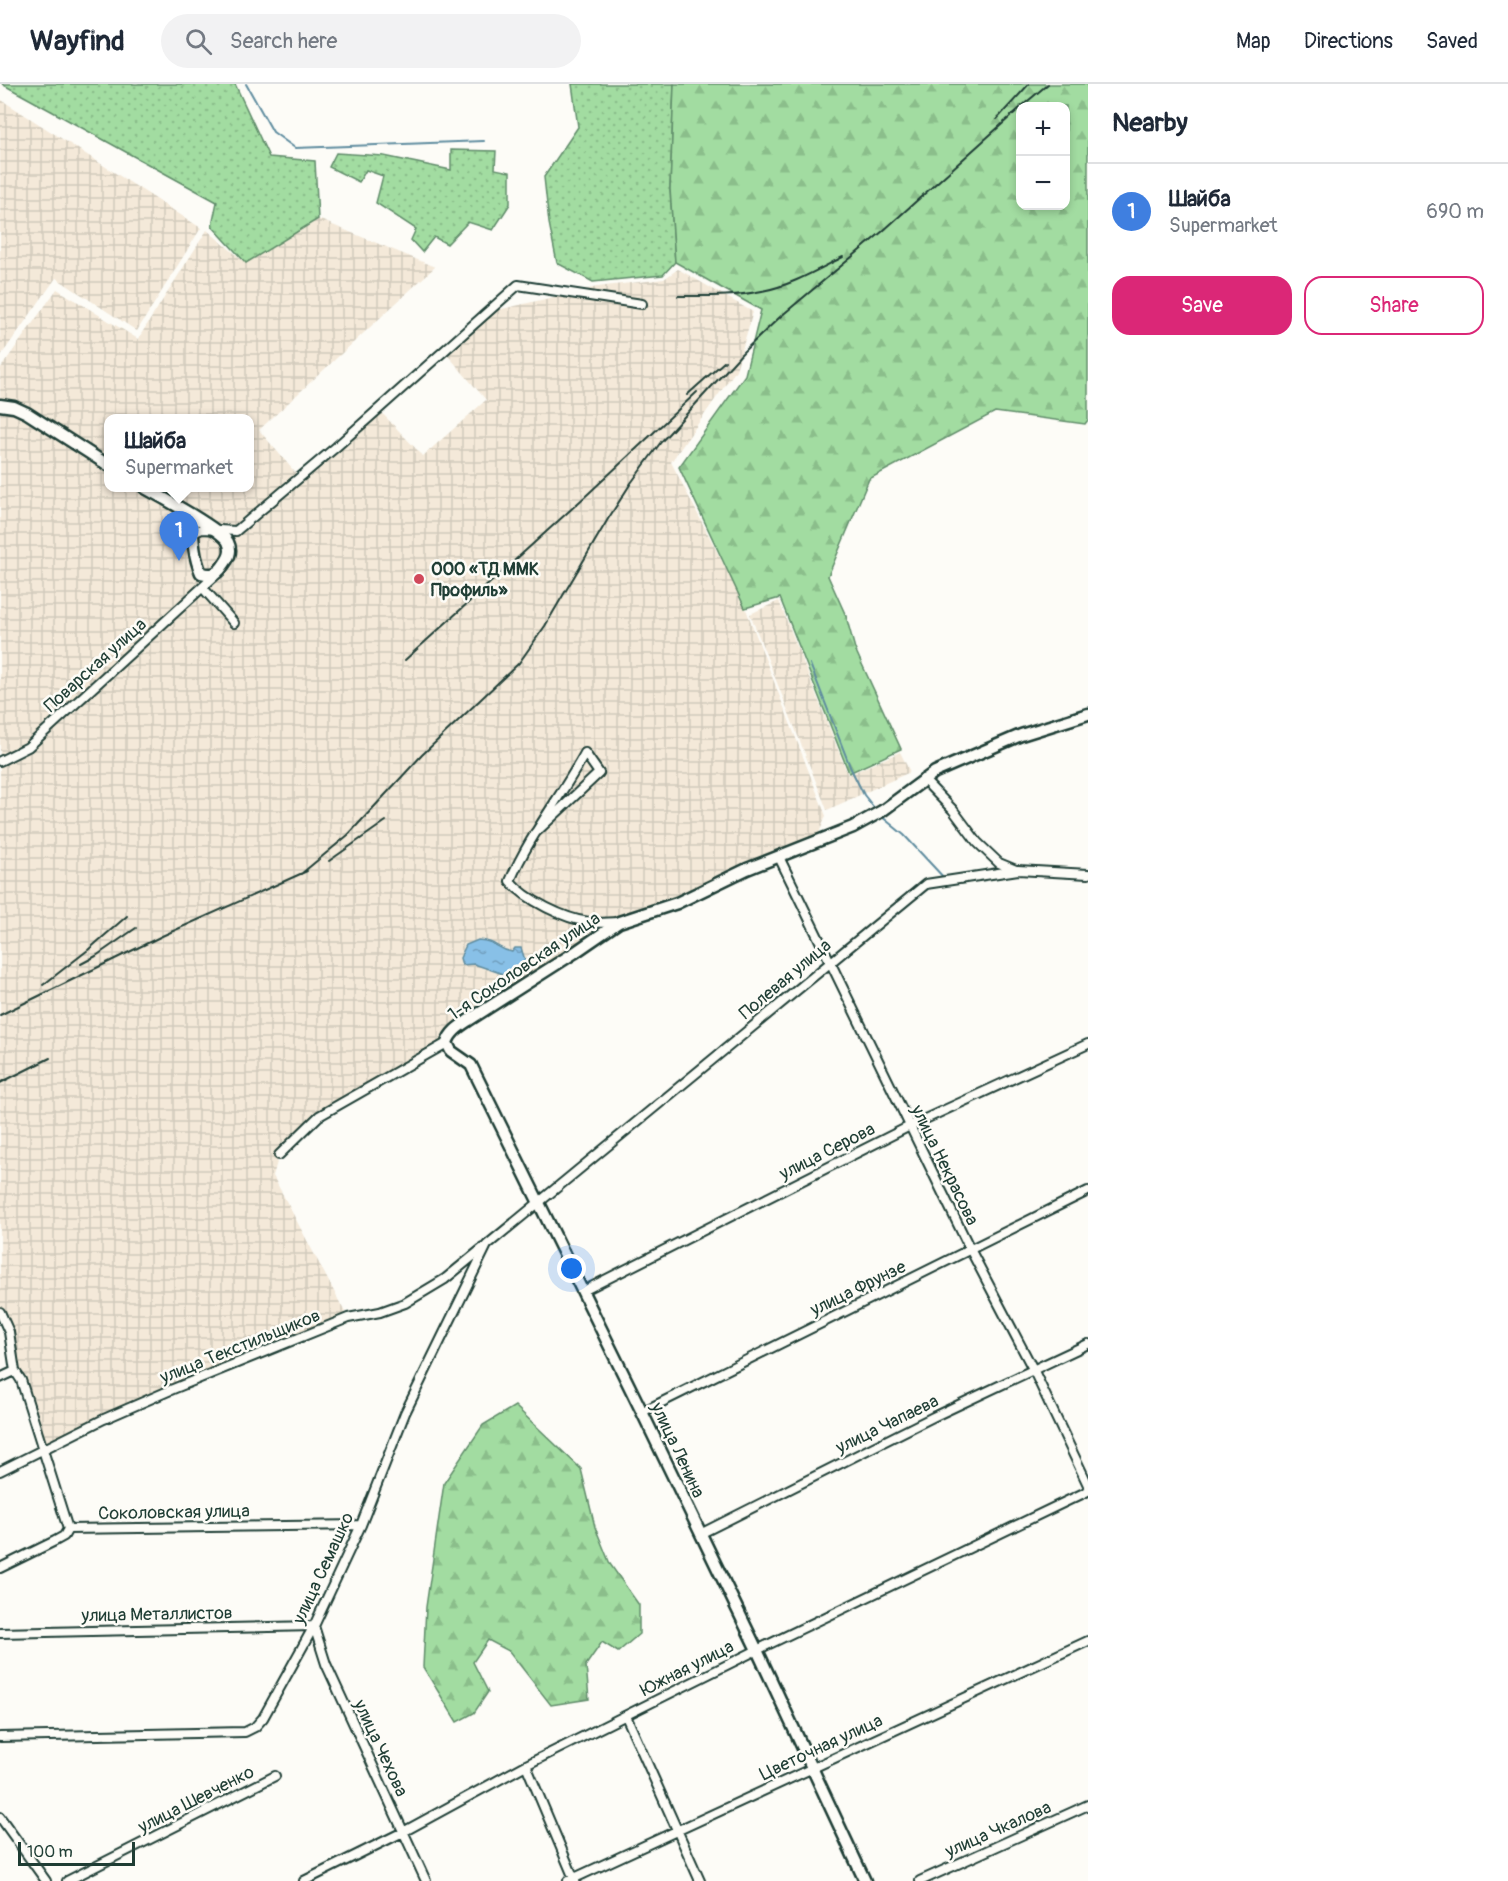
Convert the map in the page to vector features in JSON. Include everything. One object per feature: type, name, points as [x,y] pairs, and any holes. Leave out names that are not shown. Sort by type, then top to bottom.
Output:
[{"type":"street","points":[[201,573],[212,575],[219,571],[229,558],[236,531],[445,352],[518,285],[642,304]]},
{"type":"street","points":[[0,405],[14,407],[27,413],[104,462]]},
{"type":"street","points":[[152,492],[215,530],[228,541],[231,550]]},
{"type":"street","points":[[192,516],[195,556],[204,587],[234,623]]},
{"type":"street","points":[[193,533],[202,529],[236,531]]},
{"type":"street","name":"Поварская улица","points":[[0,762],[28,747],[219,571]]},
{"type":"street","name":"1-я Соколовская улица","points":[[279,1155],[319,1116],[447,1043],[455,1030],[469,1020],[619,922],[668,906],[747,868],[853,827],[879,812],[935,772],[1021,735],[1088,714]]},
{"type":"street","points":[[536,833],[599,773],[585,753],[568,784],[536,833],[518,863],[510,881],[519,891],[572,919],[591,923],[619,922]]},
{"type":"street","points":[[923,779],[953,810],[977,842],[999,863],[1018,870]]},
{"type":"street","name":"улица Некрасова","points":[[779,856],[970,1249],[1034,1369],[1088,1485]]},
{"type":"street","name":"Полевая улица","points":[[539,1203],[926,884],[1018,870],[1088,874]]},
{"type":"street","name":"улица Ленина","points":[[447,1043],[451,1051],[471,1065],[757,1650],[865,1881]]},
{"type":"street","name":"улица Серова","points":[[583,1291],[910,1126],[1088,1044]]},
{"type":"street","name":"улица Фрунзе","points":[[642,1412],[1088,1191]]},
{"type":"street","name":"улица Семашко","points":[[0,1737],[245,1732],[255,1727],[263,1718],[315,1626],[361,1525],[405,1413],[487,1245],[539,1203]]},
{"type":"street","name":"улица Текстильщиков","points":[[0,1472],[104,1419],[252,1356],[348,1318],[405,1304],[445,1279],[487,1245]]},
{"type":"street","points":[[0,1312],[9,1332],[15,1371],[21,1380],[68,1529],[55,1541],[0,1568]]},
{"type":"street","name":"улица Чапаева","points":[[700,1534],[1088,1344]]},
{"type":"street","points":[[0,1378],[15,1371]]},
{"type":"street","name":"Южная улица","points":[[304,1881],[403,1832],[526,1765],[757,1650],[1088,1491]]},
{"type":"street","name":"Соколовская улица","points":[[68,1529],[361,1525]]},
{"type":"street","name":"улица Металлистов","points":[[0,1633],[315,1626]]},
{"type":"street","name":"улица Чехова","points":[[315,1626],[326,1664],[426,1881]]},
{"type":"street","name":"Цветочная улица","points":[[573,1880],[1088,1641]]},
{"type":"street","points":[[626,1716],[700,1881]]},
{"type":"street","points":[[526,1765],[573,1880]]},
{"type":"street","name":"улица Шевченко","points":[[67,1881],[275,1776]]},
{"type":"street","name":"улица Чкалова","points":[[920,1881],[1088,1805]]},
{"type":"street","points":[[0,1817],[46,1881]]},
{"type":"shaded area","points":[[0,99],[201,228],[137,331],[56,278],[0,357]]},
{"type":"shaded area","points":[[318,219],[435,267],[259,430],[299,477],[379,410],[423,456],[486,400],[445,352],[489,312],[597,287],[664,279],[678,269],[753,312],[736,370],[671,462],[744,604],[826,816],[815,843],[634,917],[469,1020],[447,1043],[319,1116],[279,1155],[273,1176],[348,1318],[252,1356],[43,1451],[9,1332],[0,1312],[0,369],[57,289],[138,339],[207,230],[246,263]]},
{"type":"shaded area","points":[[779,601],[848,775],[900,752],[910,772],[827,810],[750,614]]},
{"type":"green space","points":[[2,84],[235,84],[269,157],[315,161],[318,219],[246,263],[212,226],[217,202]]},
{"type":"green space","points":[[572,84],[674,84],[670,189],[675,262],[663,275],[593,282],[557,263],[549,223],[544,177],[578,127]]},
{"type":"green space","points":[[674,84],[1088,84],[1088,420],[1085,424],[995,412],[869,479],[828,576],[846,616],[855,649],[901,749],[849,773],[780,598],[745,608],[679,467],[745,375],[761,310],[675,262],[670,189]]},
{"type":"green space","points":[[451,150],[496,151],[495,169],[510,172],[510,204],[493,230],[468,222],[447,244],[434,237],[422,252],[411,240],[416,229],[376,203],[383,176],[366,170],[359,182],[329,167],[336,153],[384,156],[451,170]]},
{"type":"green space","points":[[515,1406],[581,1469],[595,1527],[610,1564],[639,1605],[639,1634],[618,1652],[602,1642],[586,1665],[589,1699],[551,1705],[509,1651],[488,1640],[473,1662],[488,1692],[474,1713],[457,1722],[423,1667],[426,1607],[444,1483],[483,1425]]},
{"type":"water","points":[[478,940],[512,952],[515,948],[521,948],[525,960],[519,970],[503,974],[474,964],[462,965],[460,958],[466,945]]},
{"type":"waterway","points":[[246,84],[273,132],[295,148],[484,141]]},
{"type":"waterway","points":[[810,664],[851,769],[864,795],[875,809]]},
{"type":"waterway","points":[[881,816],[904,835],[945,879]]},
{"type":"railway","points":[[997,119],[1029,84]]},
{"type":"railway","points":[[1027,102],[1048,84]]},
{"type":"railway","points":[[301,874],[348,835],[422,755],[519,663],[545,626],[631,483],[661,442],[744,351],[1016,112]]},
{"type":"railway","points":[[678,296],[731,295],[772,289],[843,257]]},
{"type":"railway","points":[[687,395],[725,361]]},
{"type":"railway","points":[[405,660],[697,392]]},
{"type":"railway","points":[[329,861],[386,821]]},
{"type":"railway","points":[[0,1015],[162,936],[307,871]]},
{"type":"railway","points":[[43,985],[127,916]]},
{"type":"railway","points":[[81,964],[136,928]]},
{"type":"railway","points":[[0,1083],[50,1058]]},
{"type":"place","name":"Шайба","points":[[179,561]]},
{"type":"place","name":"ООО «ТД ММК Профиль»","points":[[419,579]]}]
